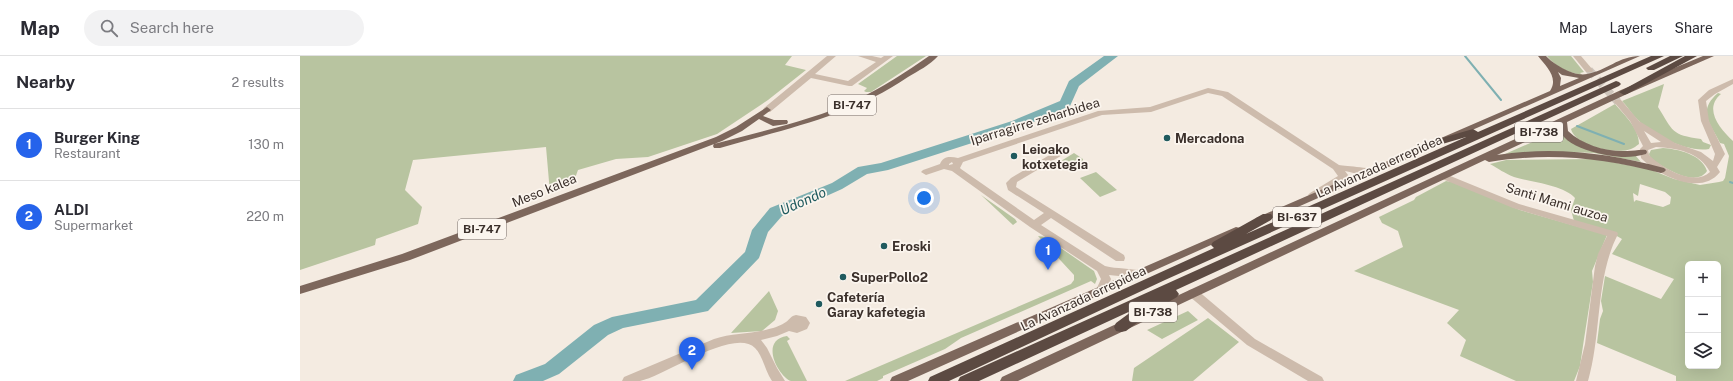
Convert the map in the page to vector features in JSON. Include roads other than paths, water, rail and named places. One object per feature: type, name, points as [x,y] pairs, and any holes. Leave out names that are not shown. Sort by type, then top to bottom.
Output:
[{"type":"highway","name":"La Avanzada errepidea","points":[[935,381],[1160,277],[1659,56]]},
{"type":"highway","name":"La Avanzada errepidea","points":[[965,381],[1678,56]]},
{"type":"highway","points":[[1624,92],[1692,56]]},
{"type":"highway","points":[[1439,142],[1469,134],[1569,96]]},
{"type":"highway","points":[[1160,277],[1267,217]]},
{"type":"highway","points":[[1121,327],[1146,309],[1191,283],[1205,271]]},
{"type":"main road","name":"BI-747","points":[[661,161],[829,114],[857,103],[887,87],[934,56]]},
{"type":"main road","points":[[1553,92],[1588,74],[1636,56]]},
{"type":"main road","points":[[1624,92],[1710,56]]},
{"type":"main road","points":[[1544,59],[1565,73],[1588,74]]},
{"type":"main road","points":[[1544,59],[1555,75],[1558,84],[1557,88],[1553,92]]},
{"type":"main road","name":"BI-738","points":[[896,381],[1553,92]]},
{"type":"main road","name":"BI-738","points":[[1006,381],[1624,92]]},
{"type":"main road","points":[[752,120],[749,126],[760,133],[764,115],[768,110]]},
{"type":"main road","points":[[661,161],[719,139],[768,110]]},
{"type":"main road","points":[[763,119],[772,123],[783,123],[829,114]]},
{"type":"main road","points":[[1563,121],[1562,129],[1565,134],[1579,143],[1605,152],[1623,154],[1646,149]]},
{"type":"main road","points":[[1474,162],[1521,155],[1578,154],[1612,158],[1661,170]]},
{"type":"main road","name":"Meso kalea","points":[[300,290],[406,257],[661,161]]},
{"type":"street","points":[[768,110],[832,56]]},
{"type":"street","points":[[862,56],[886,58]]},
{"type":"street","points":[[1578,57],[1588,74]]},
{"type":"street","points":[[810,75],[849,84],[886,58]]},
{"type":"street","points":[[1713,167],[1720,158],[1705,123],[1702,112],[1702,100],[1712,92],[1733,81]]},
{"type":"street","name":"Iparragirre zeharbidea","points":[[926,172],[944,166],[944,163],[949,160],[956,164],[1101,113],[1151,109],[1208,90],[1225,94],[1336,167]]},
{"type":"street","points":[[1618,102],[1634,120],[1643,134],[1648,161],[1661,170],[1673,175],[1697,180],[1706,179],[1712,176],[1715,172],[1709,162],[1693,152],[1664,144],[1646,149]]},
{"type":"street","points":[[1634,120],[1674,146]]},
{"type":"street","points":[[1693,152],[1709,152],[1717,148]]},
{"type":"street","points":[[1061,152],[1014,180],[1010,186],[1120,258]]},
{"type":"street","points":[[956,164],[958,171],[1034,225],[1101,268],[1116,274],[1138,274]]},
{"type":"street","points":[[1336,167],[1358,171],[1374,170]]},
{"type":"street","points":[[1297,204],[1342,178],[1343,175],[1336,167]]},
{"type":"street","name":"Santi Mami auzoa","points":[[1443,176],[1522,208],[1613,234],[1604,251],[1596,298],[1591,343],[1587,366],[1582,381]]},
{"type":"street","points":[[1034,225],[1051,213]]},
{"type":"street","points":[[1101,268],[1106,279],[1102,290]]},
{"type":"street","points":[[1193,293],[1251,342],[1318,381]]},
{"type":"street","points":[[628,381],[718,342],[732,338],[745,339],[773,333],[791,325]]},
{"type":"street","points":[[763,350],[766,342],[773,333]]},
{"type":"street","points":[[745,339],[757,344],[763,350],[769,366],[779,381]]},
{"type":"street","points":[[646,381],[654,370]]},
{"type":"waterway","name":"Udondo","points":[[523,381],[552,369],[601,330],[619,322],[702,306],[753,254],[760,230],[776,212],[837,186],[863,170],[883,167],[1017,124],[1065,103],[1074,84],[1112,56]]},
{"type":"waterway","points":[[1465,56],[1501,100]]},
{"type":"waterway","points":[[1577,126],[1624,144]]},
{"type":"tunnel","points":[[1589,70],[1618,102]]},
{"type":"place","name":"Mercadona","points":[[1167,138]]},
{"type":"place","name":"Leioako kotxetegia","points":[[1014,156]]},
{"type":"place","name":"Eroski","points":[[884,246]]},
{"type":"place","name":"Burger King","points":[[1048,270]]},
{"type":"place","name":"SuperPollo2","points":[[843,277]]},
{"type":"place","name":"Cafetería Garay kafetegia","points":[[819,304]]},
{"type":"place","name":"ALDI","points":[[692,370]]}]
